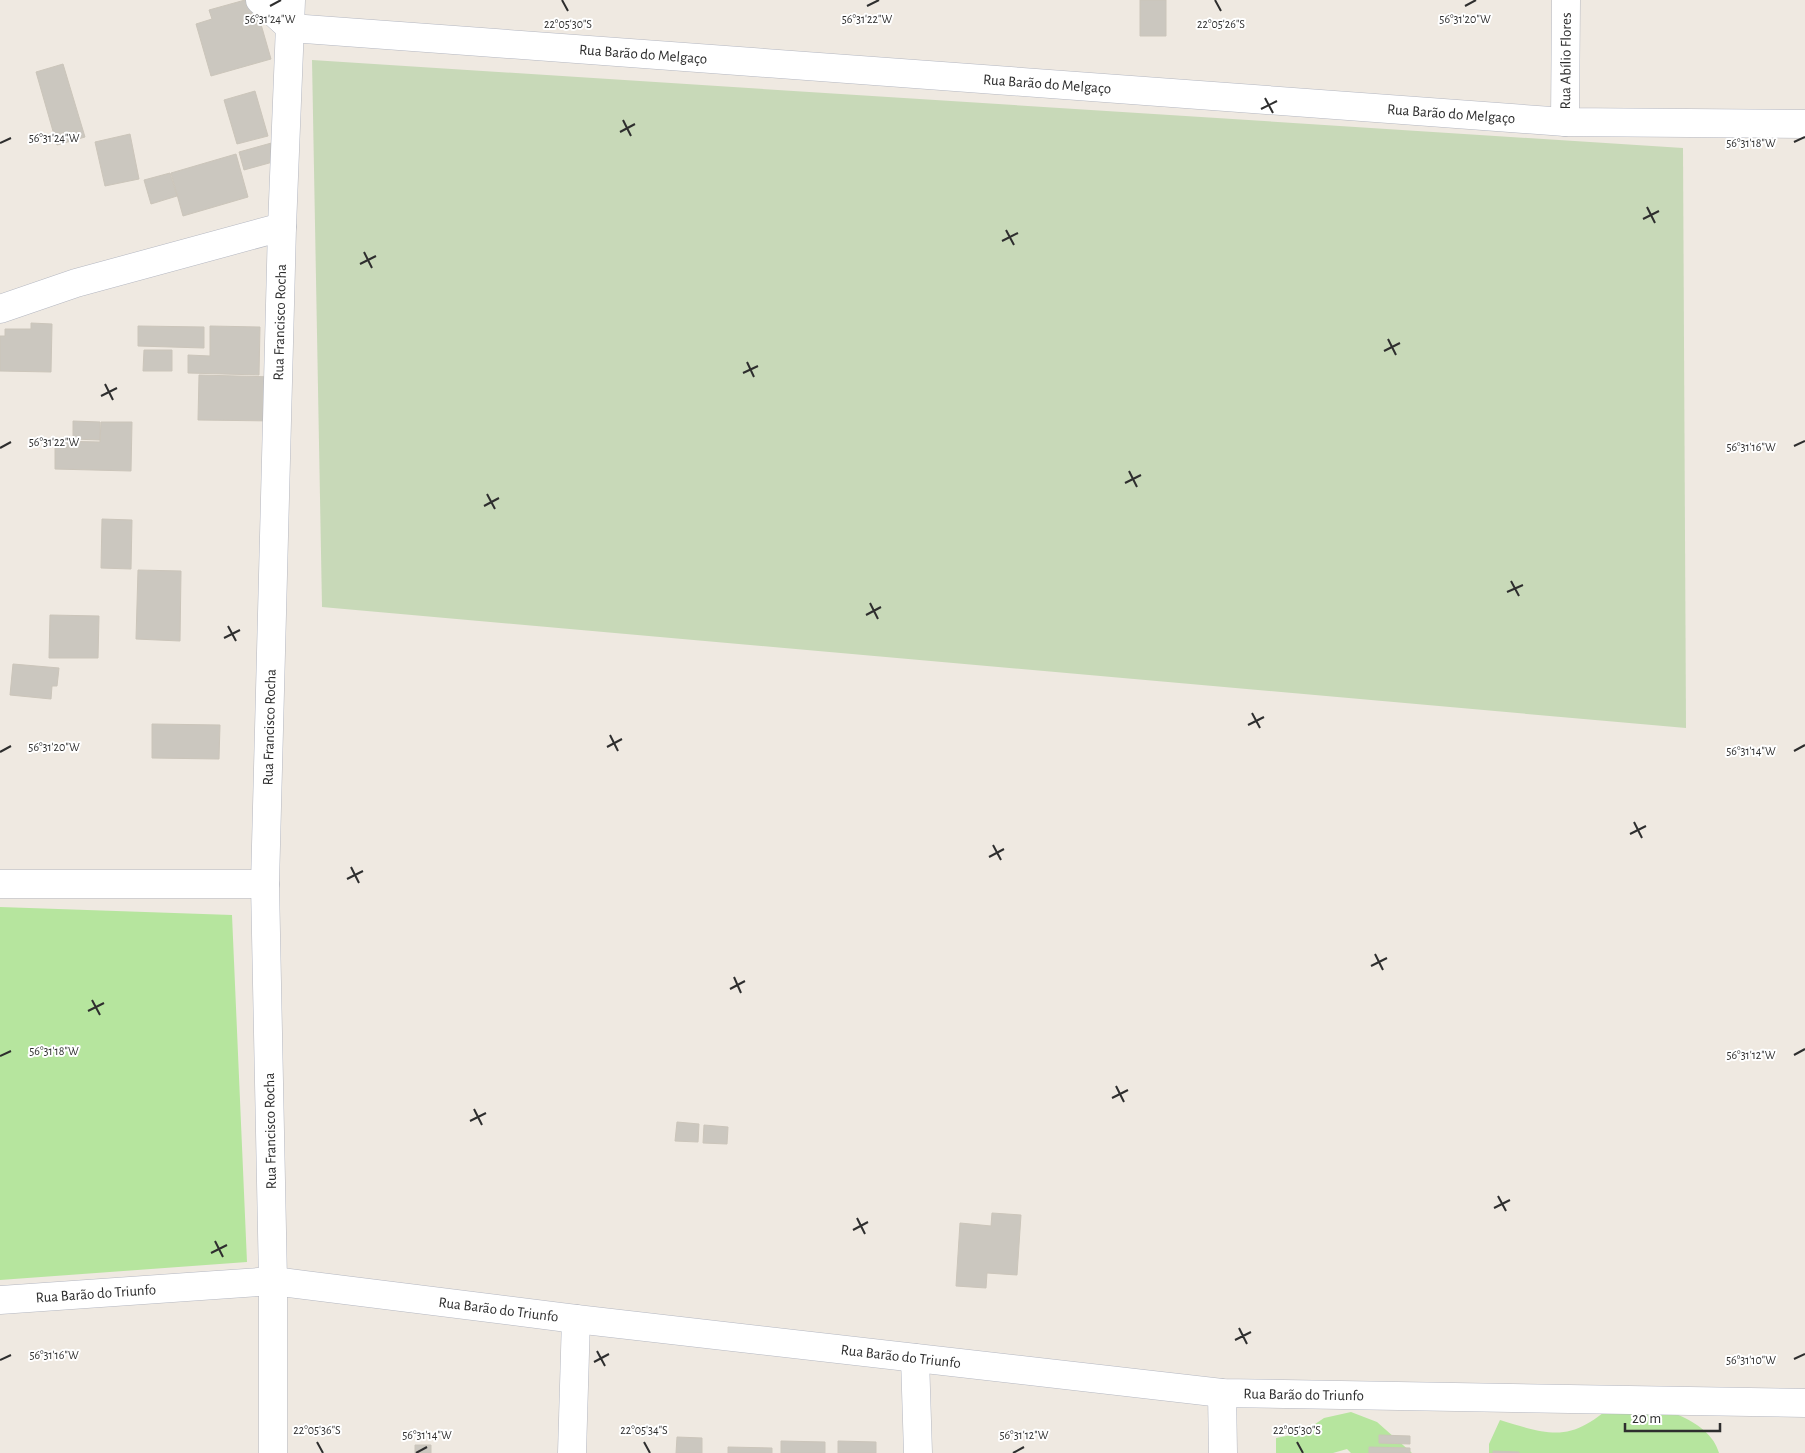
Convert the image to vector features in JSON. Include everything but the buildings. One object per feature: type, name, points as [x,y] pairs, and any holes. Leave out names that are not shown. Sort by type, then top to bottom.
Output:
[{"type":"street","points":[[260,0],[291,28]]},
{"type":"street","name":"Rua Francisco Rocha","points":[[273,1453],[273,1281],[265,884],[282,227],[291,0]]},
{"type":"street","name":"Rua Abílio Flores","points":[[1565,122],[1566,0]]},
{"type":"street","name":"Rua Barão do Melgaço","points":[[291,28],[1565,122],[1805,124]]},
{"type":"street","points":[[0,309],[76,284],[282,227]]},
{"type":"street","points":[[0,884],[265,884]]},
{"type":"street","name":"Rua Barão do Triunfo","points":[[0,1300],[273,1281],[576,1319],[1222,1393],[1805,1403]]},
{"type":"street","points":[[572,1453],[576,1319]]},
{"type":"street","points":[[915,1358],[918,1453]]},
{"type":"street","points":[[1222,1393],[1223,1453]]},
{"type":"green space","points":[[312,60],[1683,148],[1686,728],[322,607]]},
{"type":"green space","points":[[0,907],[232,915],[247,1262],[0,1280]]},
{"type":"green space","points":[[1622,1397],[1664,1409],[1692,1422],[1713,1441],[1719,1453],[1489,1453],[1489,1444],[1500,1420],[1538,1430],[1566,1432],[1591,1421]]},
{"type":"green space","points":[[1351,1412],[1377,1422],[1412,1453],[1351,1453],[1347,1449],[1333,1453],[1276,1453],[1276,1438],[1302,1433],[1324,1418]]}]
